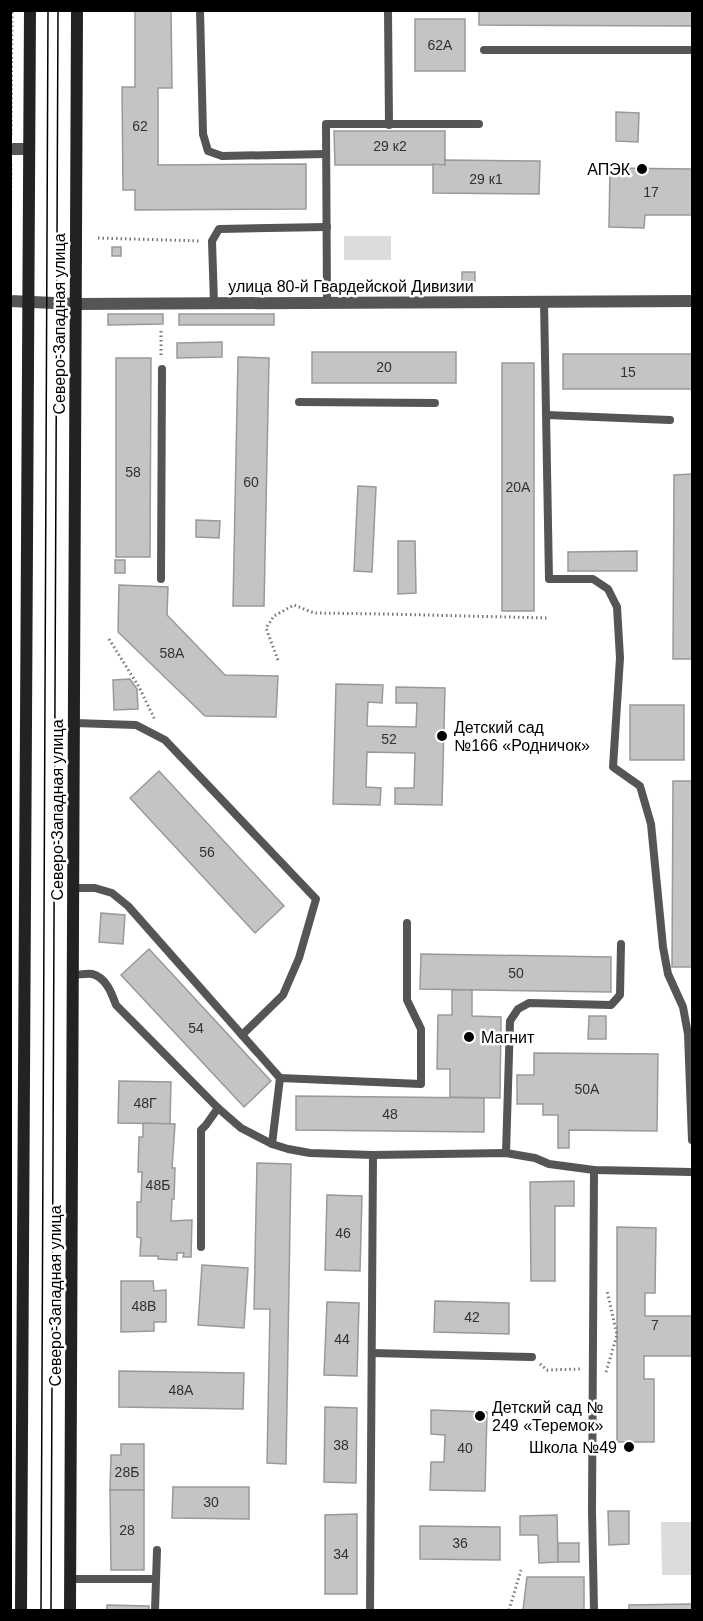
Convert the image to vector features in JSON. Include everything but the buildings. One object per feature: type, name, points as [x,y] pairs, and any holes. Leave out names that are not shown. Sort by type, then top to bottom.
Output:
[{"type":"main road","name":"Северо-Западная улица","points":[[21,1611],[16,1552],[30,10]]},
{"type":"main road","name":"Северо-Западная улица","points":[[70,1611],[77,10]]},
{"type":"street","points":[[10,149],[28,149]]},
{"type":"street","name":"улица 80-й Гвардейской Дивизии","points":[[10,301],[76,304],[693,301]]},
{"type":"lane","points":[[200,10],[203,134],[208,151],[222,156],[326,154]]},
{"type":"lane","points":[[388,10],[389,125]]},
{"type":"lane","points":[[484,50],[693,50]]},
{"type":"lane","points":[[327,302],[326,124],[479,124]]},
{"type":"lane","points":[[214,303],[212,241],[219,229],[327,227]]},
{"type":"lane","points":[[544,301],[549,579],[593,579],[608,589],[617,607],[620,658],[613,767],[640,786],[651,824],[666,965],[683,1006],[688,1034],[693,1140]]},
{"type":"lane","points":[[161,579],[162,369]]},
{"type":"lane","points":[[299,402],[435,403]]},
{"type":"lane","points":[[547,415],[670,420]]},
{"type":"lane","points":[[74,723],[136,725],[165,740],[316,899],[299,958],[283,995],[242,1035]]},
{"type":"lane","points":[[73,888],[95,888],[112,893],[128,906],[280,1078],[421,1084],[421,1029],[407,1000],[407,923]]},
{"type":"lane","points":[[506,1153],[510,1022],[518,1009],[529,1003],[611,1005],[620,995],[621,945]]},
{"type":"lane","points":[[72,975],[93,974],[102,979],[112,993],[116,1005],[218,1108],[241,1128],[272,1144],[310,1153],[373,1155],[506,1153],[535,1158],[549,1164],[594,1170],[693,1172]]},
{"type":"lane","points":[[272,1144],[280,1078]]},
{"type":"lane","points":[[201,1247],[201,1130],[218,1108]]},
{"type":"lane","points":[[370,1611],[373,1155]]},
{"type":"lane","points":[[594,1170],[592,1368],[594,1611]]},
{"type":"lane","points":[[372,1353],[532,1357]]},
{"type":"lane","points":[[155,1611],[157,1550]]},
{"type":"lane","points":[[70,1579],[156,1579]]},
{"type":"path","points":[[98,238],[212,241]]},
{"type":"path","points":[[161,331],[162,369]]},
{"type":"path","points":[[278,660],[267,628],[274,616],[294,605],[314,613],[548,618]]},
{"type":"path","points":[[109,639],[139,687],[165,740]]},
{"type":"path","points":[[592,1385],[605,1375],[617,1335],[607,1289],[593,1276]]},
{"type":"path","points":[[532,1357],[547,1370],[592,1368]]},
{"type":"path","points":[[509,1611],[521,1570]]},
{"type":"shaded area","points":[[344,236],[391,236],[391,260],[344,260]]},
{"type":"shaded area","points":[[661,1522],[692,1522],[692,1575],[662,1575]]},
{"type":"tram line","points":[[41,1610],[48,10]]},
{"type":"tram line","points":[[51,1610],[58,10]]},
{"type":"place","name":"АПЭК","points":[[642,169]]},
{"type":"place","name":"Детский сад №166 «Родничок»","points":[[442,736]]},
{"type":"place","name":"Магнит","points":[[469,1037]]},
{"type":"place","name":"Детский сад № 249 «Теремок»","points":[[480,1416]]},
{"type":"place","name":"Школа №49","points":[[629,1447]]}]
